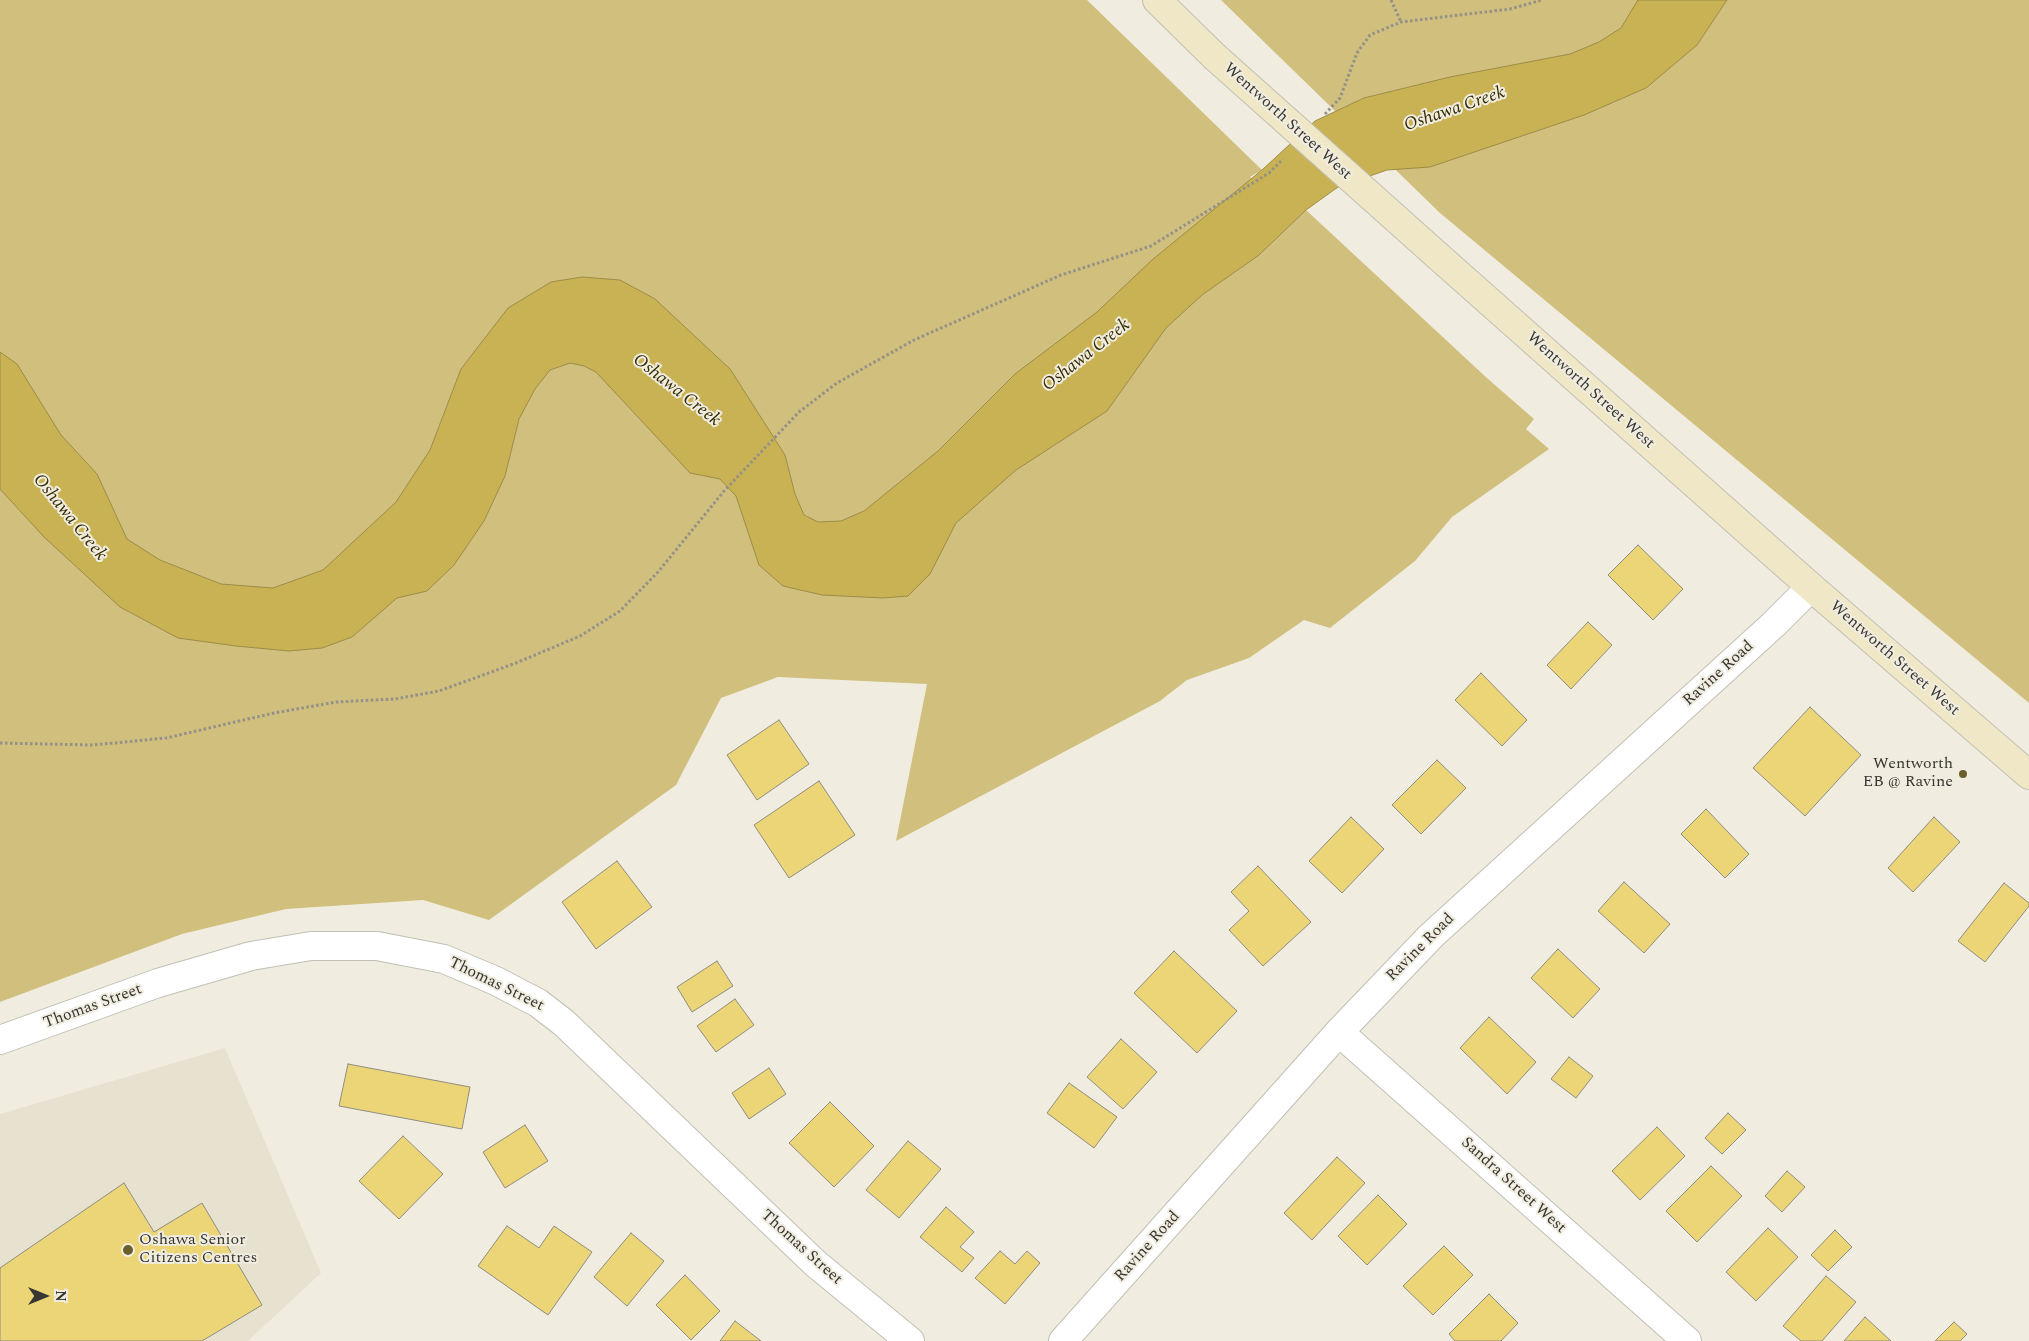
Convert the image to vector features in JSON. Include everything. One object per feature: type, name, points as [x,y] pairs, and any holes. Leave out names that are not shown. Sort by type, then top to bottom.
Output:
[{"type":"main road","name":"Wentworth Street West","points":[[1157,0],[1214,56],[1811,587],[2029,775]]},
{"type":"street","name":"Ravine Road","points":[[1063,1341],[1339,1032],[1431,936],[1773,625],[1811,587]]},
{"type":"street","name":"Thomas Street","points":[[0,1040],[158,983],[251,956],[311,946],[377,946],[444,959],[496,981],[538,1003],[564,1023],[816,1264],[910,1341]]},
{"type":"street","name":"Sandra Street West","points":[[1339,1032],[1687,1341]]},
{"type":"path","points":[[1391,0],[1401,22]]},
{"type":"path","points":[[1340,98],[1357,53],[1370,35],[1401,22],[1510,9],[1542,0]]},
{"type":"path","points":[[0,743],[93,745],[166,738],[274,712],[336,702],[395,698],[439,691],[516,664],[580,636],[620,611],[658,572],[724,491],[799,412],[837,383],[914,340],[1061,275],[1151,246],[1269,173]]},
{"type":"shaded area","points":[[0,0],[1087,0],[1262,170],[1250,177],[1296,219],[1306,210],[1488,379],[1534,419],[1526,429],[1549,449],[1452,517],[1415,561],[1330,628],[1304,620],[1249,658],[1187,680],[1160,701],[896,841],[927,684],[778,677],[721,698],[676,785],[489,920],[423,900],[286,909],[182,934],[0,1002]]},
{"type":"shaded area","points":[[1221,0],[2029,0],[2029,703],[1440,213]]},
{"type":"shaded area","points":[[225,1048],[321,1273],[248,1341],[0,1341],[0,1114]]},
{"type":"water","name":"Oshawa Creek","points":[[1638,0],[1727,0],[1697,45],[1646,88],[1584,115],[1430,167],[1387,170],[1338,187],[1306,210],[1259,255],[1202,295],[1166,328],[1107,411],[1016,470],[956,523],[930,574],[908,596],[883,598],[822,595],[783,586],[759,565],[736,496],[720,479],[690,473],[596,372],[584,366],[570,363],[550,370],[535,389],[519,419],[505,476],[484,521],[454,565],[427,591],[397,598],[352,637],[322,648],[289,651],[178,638],[120,607],[44,537],[0,489],[0,352],[17,364],[61,435],[97,474],[127,539],[160,560],[221,584],[273,588],[323,570],[396,502],[430,450],[461,369],[508,308],[551,282],[582,277],[620,280],[655,299],[730,369],[785,455],[795,494],[804,515],[818,522],[841,521],[864,511],[938,451],[1015,374],[1097,312],[1152,260],[1262,170],[1315,121],[1364,98],[1450,77],[1570,54],[1599,42],[1621,28]]},
{"type":"building","points":[[1638,545],[1683,589],[1653,620],[1608,575]]},
{"type":"building","points":[[1588,622],[1612,645],[1571,689],[1547,665]]},
{"type":"building","points":[[1481,673],[1527,720],[1502,746],[1455,700]]},
{"type":"building","points":[[1810,707],[1861,755],[1805,816],[1753,768]]},
{"type":"building","points":[[779,720],[809,764],[757,800],[727,755]]},
{"type":"building","points":[[1437,760],[1466,788],[1421,834],[1392,805]]},
{"type":"building","points":[[819,781],[855,835],[789,878],[754,825]]},
{"type":"building","points":[[1706,809],[1749,854],[1725,878],[1681,834]]},
{"type":"building","points":[[1351,817],[1384,849],[1342,893],[1309,861]]},
{"type":"building","points":[[1934,817],[1960,842],[1913,892],[1888,868]]},
{"type":"building","points":[[617,861],[652,907],[596,949],[562,902]]},
{"type":"building","points":[[1258,866],[1311,922],[1263,966],[1229,930],[1249,911],[1231,892]]},
{"type":"building","points":[[1624,882],[1670,924],[1644,953],[1598,911]]},
{"type":"building","points":[[2004,883],[2029,903],[2029,906],[1985,962],[1958,941]]},
{"type":"building","points":[[1558,949],[1600,989],[1573,1018],[1531,978]]},
{"type":"building","points":[[1174,951],[1237,1011],[1197,1053],[1134,993]]},
{"type":"building","points":[[717,961],[733,986],[692,1012],[677,987]]},
{"type":"building","points":[[735,999],[754,1025],[716,1052],[697,1026]]},
{"type":"building","points":[[1489,1017],[1536,1062],[1507,1094],[1460,1048]]},
{"type":"building","points":[[1121,1039],[1157,1072],[1123,1109],[1087,1077]]},
{"type":"building","points":[[1569,1057],[1593,1076],[1576,1098],[1551,1079]]},
{"type":"building","points":[[348,1064],[470,1087],[462,1129],[339,1106]]},
{"type":"building","points":[[769,1068],[786,1094],[749,1119],[732,1093]]},
{"type":"building","points":[[1069,1083],[1117,1117],[1094,1148],[1047,1113]]},
{"type":"building","points":[[830,1102],[874,1146],[834,1187],[789,1143]]},
{"type":"building","points":[[1728,1113],[1746,1130],[1722,1154],[1705,1138]]},
{"type":"building","points":[[525,1125],[548,1161],[505,1188],[483,1152]]},
{"type":"building","points":[[1657,1127],[1685,1156],[1640,1200],[1612,1171]]},
{"type":"building","points":[[403,1136],[443,1174],[399,1219],[359,1181]]},
{"type":"building","points":[[908,1141],[941,1169],[899,1218],[866,1190]]},
{"type":"building","points":[[1337,1157],[1365,1183],[1312,1240],[1284,1213]]},
{"type":"building","points":[[1711,1166],[1742,1196],[1697,1242],[1666,1211]]},
{"type":"building","points":[[1787,1171],[1805,1187],[1782,1212],[1765,1196]]},
{"type":"building","name":"Oshawa Senior Citizens Centres","points":[[124,1183],[154,1232],[202,1203],[262,1305],[202,1341],[0,1341],[0,1268]]},
{"type":"building","points":[[1378,1195],[1407,1224],[1367,1265],[1338,1236]]},
{"type":"building","points":[[946,1207],[974,1232],[960,1247],[974,1258],[962,1272],[920,1237]]},
{"type":"building","points":[[507,1226],[539,1248],[554,1226],[592,1252],[548,1315],[478,1266]]},
{"type":"building","points":[[1768,1228],[1798,1257],[1756,1301],[1726,1272]]},
{"type":"building","points":[[1835,1230],[1852,1247],[1828,1271],[1811,1255]]},
{"type":"building","points":[[631,1233],[664,1261],[627,1306],[594,1277]]},
{"type":"building","points":[[1444,1246],[1473,1275],[1433,1315],[1403,1286]]},
{"type":"building","points":[[1000,1251],[1015,1264],[1027,1251],[1040,1263],[1005,1304],[975,1278]]},
{"type":"building","points":[[685,1275],[720,1311],[691,1340],[656,1305]]},
{"type":"building","points":[[1826,1276],[1856,1302],[1822,1341],[1801,1341],[1783,1326]]},
{"type":"building","points":[[1489,1294],[1518,1323],[1501,1341],[1455,1341],[1449,1334]]},
{"type":"building","points":[[1865,1317],[1891,1341],[1844,1341]]},
{"type":"building","points":[[735,1321],[761,1341],[720,1341]]},
{"type":"building","points":[[1954,1322],[1967,1334],[1960,1341],[1935,1341]]},
{"type":"place","name":"Wentworth EB @ Ravine","points":[[1963,774]]},
{"type":"place","name":"Oshawa Senior Citizens Centres","points":[[128,1250]]}]
